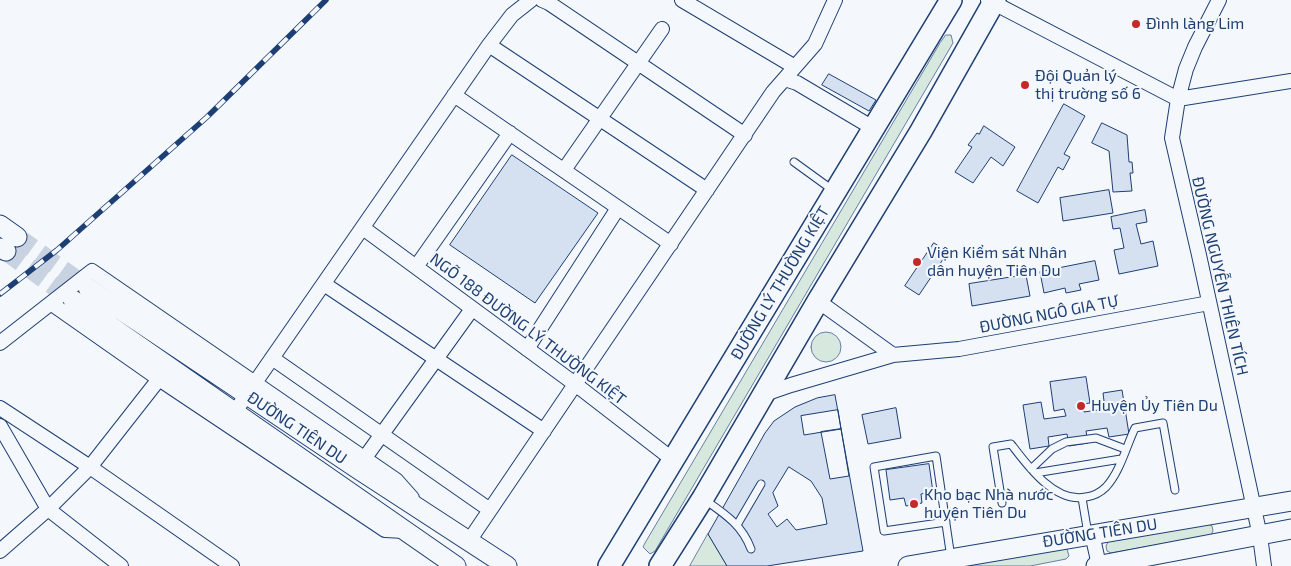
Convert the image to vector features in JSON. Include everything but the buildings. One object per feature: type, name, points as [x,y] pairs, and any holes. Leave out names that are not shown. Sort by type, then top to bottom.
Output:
[{"type":"main road","name":"ĐƯỜNG LÝ THƯỜNG KIỆT","points":[[609,566],[672,458],[951,0]]},
{"type":"main road","points":[[660,566],[703,498],[818,301],[921,131],[992,1]]},
{"type":"main road","points":[[0,225],[8,245]]},
{"type":"main road","name":"ĐƯỜNG TIÊN DU","points":[[88,288],[252,388],[361,464],[420,508],[507,566]]},
{"type":"main road","name":"ĐƯỜNG TIÊN DU","points":[[73,300],[454,565]]},
{"type":"main road","name":"ĐƯỜNG TIÊN DU","points":[[908,566],[1291,501]]},
{"type":"main road","name":"ĐƯỜNG TIÊN DU","points":[[1098,566],[1291,529]]},
{"type":"street","points":[[234,413],[489,45],[512,15],[531,0]]},
{"type":"street","points":[[542,0],[745,134]]},
{"type":"street","points":[[469,541],[773,92],[815,44],[835,0]]},
{"type":"street","name":"ĐƯỜNG NGUYỄN THIÊN TÍCH","points":[[1219,0],[1186,68],[1173,124],[1173,146],[1260,536],[1264,566]]},
{"type":"street","points":[[992,1],[1178,99],[1291,81]]},
{"type":"street","points":[[691,2],[794,67]]},
{"type":"street","points":[[564,170],[662,29]]},
{"type":"street","points":[[489,45],[707,190]]},
{"type":"street","points":[[785,80],[797,83],[873,128]]},
{"type":"street","points":[[454,95],[671,244]]},
{"type":"street","points":[[416,267],[510,133]]},
{"type":"street","points":[[527,349],[618,208]]},
{"type":"street","name":"NGÕ 188 ĐƯỜNG LÝ THƯỜNG KIỆT","points":[[362,228],[575,384],[672,458]]},
{"type":"street","points":[[0,343],[92,271],[252,388]]},
{"type":"street","points":[[324,284],[544,431]]},
{"type":"street","points":[[818,301],[893,355]]},
{"type":"street","name":"ĐƯỜNG NGÔ GIA TỰ","points":[[765,394],[893,355],[959,349],[1209,303]]},
{"type":"street","points":[[52,304],[159,379],[385,530],[405,531]]},
{"type":"street","points":[[361,464],[437,360],[472,308]]},
{"type":"street","points":[[272,358],[490,510]]},
{"type":"street","points":[[0,550],[48,509],[90,467],[159,379]]},
{"type":"street","points":[[0,408],[90,467],[232,566]]},
{"type":"street","points":[[0,426],[48,509],[122,566]]},
{"type":"street","points":[[1090,534],[1098,566]]},
{"type":"lane","points":[[794,162],[835,192]]},
{"type":"lane","points":[[1002,503],[993,447],[1011,444],[1033,471],[1049,486],[1069,496],[1082,498],[1097,494],[1106,487],[1135,428],[1163,423],[1175,490]]},
{"type":"lane","points":[[1033,471],[1052,448],[1066,442],[1096,438],[1125,450]]},
{"type":"lane","points":[[946,522],[884,531],[874,467],[936,456],[946,522],[951,558]]},
{"type":"lane","points":[[1033,471],[1121,459]]},
{"type":"lane","points":[[737,525],[761,484]]},
{"type":"lane","points":[[703,498],[727,515],[737,525],[751,548]]},
{"type":"lane","points":[[1082,498],[1090,534]]},
{"type":"shaded area","points":[[946,35],[951,35],[953,43],[655,551],[650,554],[643,547],[645,543]]},
{"type":"shaded area","points":[[826,332],[832,333],[840,341],[840,353],[832,361],[826,362],[820,361],[812,353],[811,347],[812,341],[820,333]]},
{"type":"shaded area","points":[[1208,524],[1212,526],[1213,531],[1211,535],[1111,553],[1107,551],[1106,546],[1108,542]]},
{"type":"shaded area","points":[[708,534],[727,566],[690,566]]},
{"type":"shaded area","points":[[1060,547],[1067,549],[1069,556],[1066,559],[1030,566],[948,566]]},
{"type":"tunnel","points":[[17,237],[88,288]]},
{"type":"tunnel","points":[[6,251],[73,300]]},
{"type":"railway","points":[[0,294],[57,250],[207,117],[326,0]]},
{"type":"place","name":"Đình làng Lim","points":[[1136,24]]},
{"type":"place","name":"Đội Quản lý thị trường số 6","points":[[1025,85]]},
{"type":"place","name":"Viện Kiểm sát Nhân dân huyện Tiên Du","points":[[917,262]]},
{"type":"place","name":"Huyện Ủy Tiên Du","points":[[1081,406]]},
{"type":"place","name":"Kho bạc Nhà nước huyện Tiên Du","points":[[914,504]]}]
